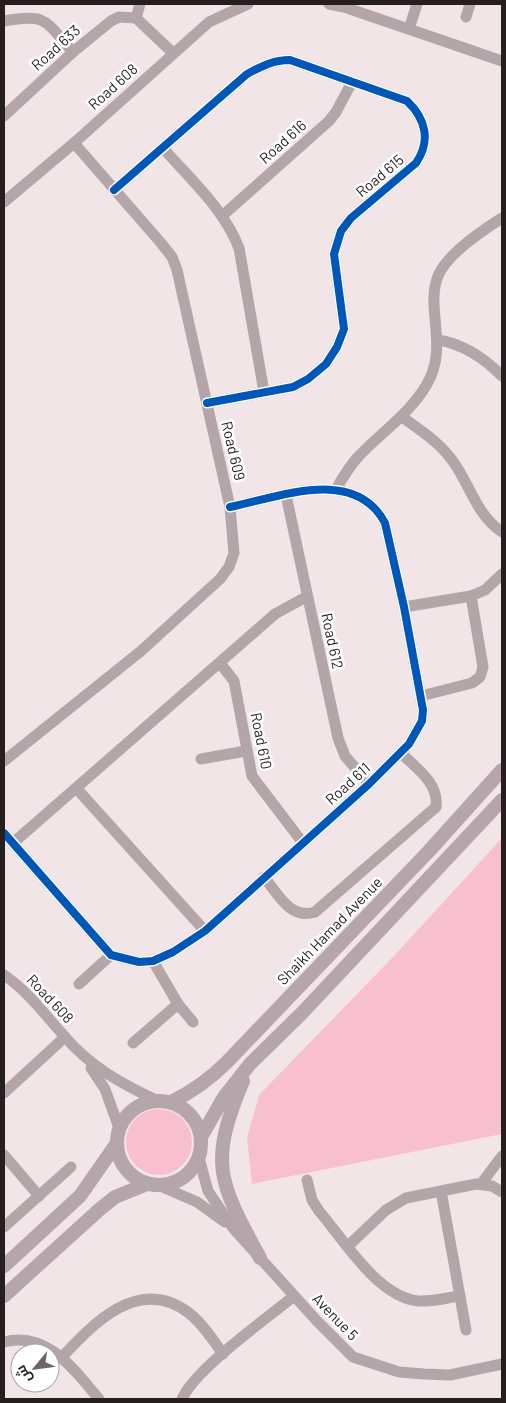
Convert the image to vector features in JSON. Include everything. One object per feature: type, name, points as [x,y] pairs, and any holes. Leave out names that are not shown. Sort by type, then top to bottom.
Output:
[{"type":"main road","name":"Shaikh Hamad Avenue","points":[[171,1102],[187,1094],[213,1076],[227,1062],[428,851],[502,770]]},
{"type":"main road","points":[[4,1296],[100,1209],[115,1198],[153,1184],[180,1180],[192,1170],[199,1158],[202,1137],[224,1097],[250,1064],[308,1006],[502,800]]},
{"type":"main road","points":[[250,1064],[228,1116],[223,1138],[222,1162],[228,1196],[260,1258]]},
{"type":"main road","points":[[153,1184],[128,1171],[120,1158],[117,1143],[119,1128],[130,1111],[142,1104],[156,1100],[171,1102],[191,1115],[202,1137]]},
{"type":"main road","points":[[4,1266],[80,1196],[117,1143]]},
{"type":"street","points":[[140,4],[136,18],[173,53]]},
{"type":"street","name":"Road 608","points":[[4,202],[74,143],[209,22],[248,4]]},
{"type":"street","points":[[329,4],[344,7],[502,61]]},
{"type":"street","points":[[409,29],[417,4]]},
{"type":"street","points":[[466,17],[470,4]]},
{"type":"street","points":[[4,21],[35,17],[45,21],[72,52]]},
{"type":"street","name":"Road 633","points":[[4,116],[72,52],[111,21],[119,17],[136,18]]},
{"type":"street","name":"Road 615","points":[[114,190],[247,74],[267,63],[290,60],[395,96],[407,101],[414,108],[425,126],[422,154],[411,168],[351,218],[341,231],[334,254],[344,329],[337,348],[326,364],[308,379],[293,387],[207,403]]},
{"type":"street","name":"Road 616","points":[[222,216],[329,121],[352,82]]},
{"type":"street","name":"Road 609","points":[[4,761],[141,651],[220,579],[229,568],[234,553],[230,507],[182,281],[172,257],[74,143]]},
{"type":"street","points":[[163,148],[222,216],[233,232],[239,248],[264,392]]},
{"type":"street","points":[[336,489],[356,459],[417,401],[429,381],[436,359],[438,340],[435,294],[438,274],[452,257],[502,218]]},
{"type":"street","points":[[438,340],[454,343],[468,349],[502,376]]},
{"type":"street","points":[[402,417],[437,442],[451,459],[481,512],[492,526],[502,532]]},
{"type":"street","name":"Road 611","points":[[111,955],[139,962],[153,961],[173,952],[205,931],[369,784],[401,753],[422,721],[420,696],[404,607],[385,523],[379,511],[369,501],[353,493],[336,489],[320,489],[230,507]]},
{"type":"street","name":"Road 612","points":[[286,496],[306,597],[340,747],[369,784]]},
{"type":"street","points":[[404,607],[472,596],[485,590],[502,574]]},
{"type":"street","points":[[420,696],[472,684],[480,677],[482,666],[472,596]]},
{"type":"street","points":[[13,844],[275,614],[306,597]]},
{"type":"street","name":"Road 610","points":[[220,663],[234,681],[252,776],[303,843]]},
{"type":"street","points":[[201,759],[246,751]]},
{"type":"street","points":[[264,878],[291,910],[300,914],[316,912],[436,807],[435,790],[432,784],[401,753]]},
{"type":"street","points":[[77,789],[205,931]]},
{"type":"street","points":[[4,833],[111,955],[79,984]]},
{"type":"street","points":[[153,961],[178,1004],[193,1022]]},
{"type":"street","name":"Road 608","points":[[4,975],[27,993],[69,1041],[105,1089],[119,1128]]},
{"type":"street","points":[[134,1043],[178,1004]]},
{"type":"street","points":[[5,1089],[69,1041]]},
{"type":"street","name":"Road 608","points":[[69,1041],[102,1072],[156,1100]]},
{"type":"street","points":[[4,1155],[40,1196]]},
{"type":"street","points":[[481,1184],[502,1156]]},
{"type":"street","name":"Avenue 5","points":[[199,1158],[208,1191],[233,1228],[294,1296],[353,1357],[399,1372],[450,1375],[502,1364]]},
{"type":"street","points":[[4,1227],[71,1167]]},
{"type":"street","points":[[307,1180],[315,1206],[377,1280],[396,1293],[418,1301],[460,1296]]},
{"type":"street","name":"Avenue 5","points":[[153,1184],[197,1202],[233,1228]]},
{"type":"street","points":[[348,1246],[398,1201],[441,1190],[481,1184],[502,1192]]},
{"type":"street","points":[[441,1190],[466,1330]]},
{"type":"street","points":[[182,1399],[194,1382],[223,1354],[294,1296]]},
{"type":"street","points":[[62,1357],[100,1319],[130,1302],[146,1299],[162,1300],[188,1312],[223,1354]]},
{"type":"street","points":[[4,1342],[27,1341],[46,1346],[62,1357],[99,1399]]},
{"type":"shaded area","points":[[502,838],[502,1134],[252,1184],[247,1138],[259,1095],[393,957]]},
{"type":"shaded area","points":[[159,1109],[171,1112],[182,1119],[189,1130],[192,1142],[189,1154],[182,1165],[171,1172],[159,1175],[147,1172],[136,1165],[129,1154],[126,1142],[129,1130],[136,1119],[147,1112]]},
{"type":"cycle path","points":[[114,190],[247,74],[273,62],[290,60],[407,101],[419,115],[425,138],[424,147],[416,163],[351,218],[341,231],[334,254],[344,329],[337,347],[326,364],[308,379],[293,387],[207,403]]},
{"type":"cycle path","points":[[4,833],[111,955],[139,962],[153,961],[173,952],[205,931],[369,784],[409,744],[422,721],[423,710],[404,607],[385,523],[372,506],[355,495],[336,490],[293,493],[230,507]]}]
